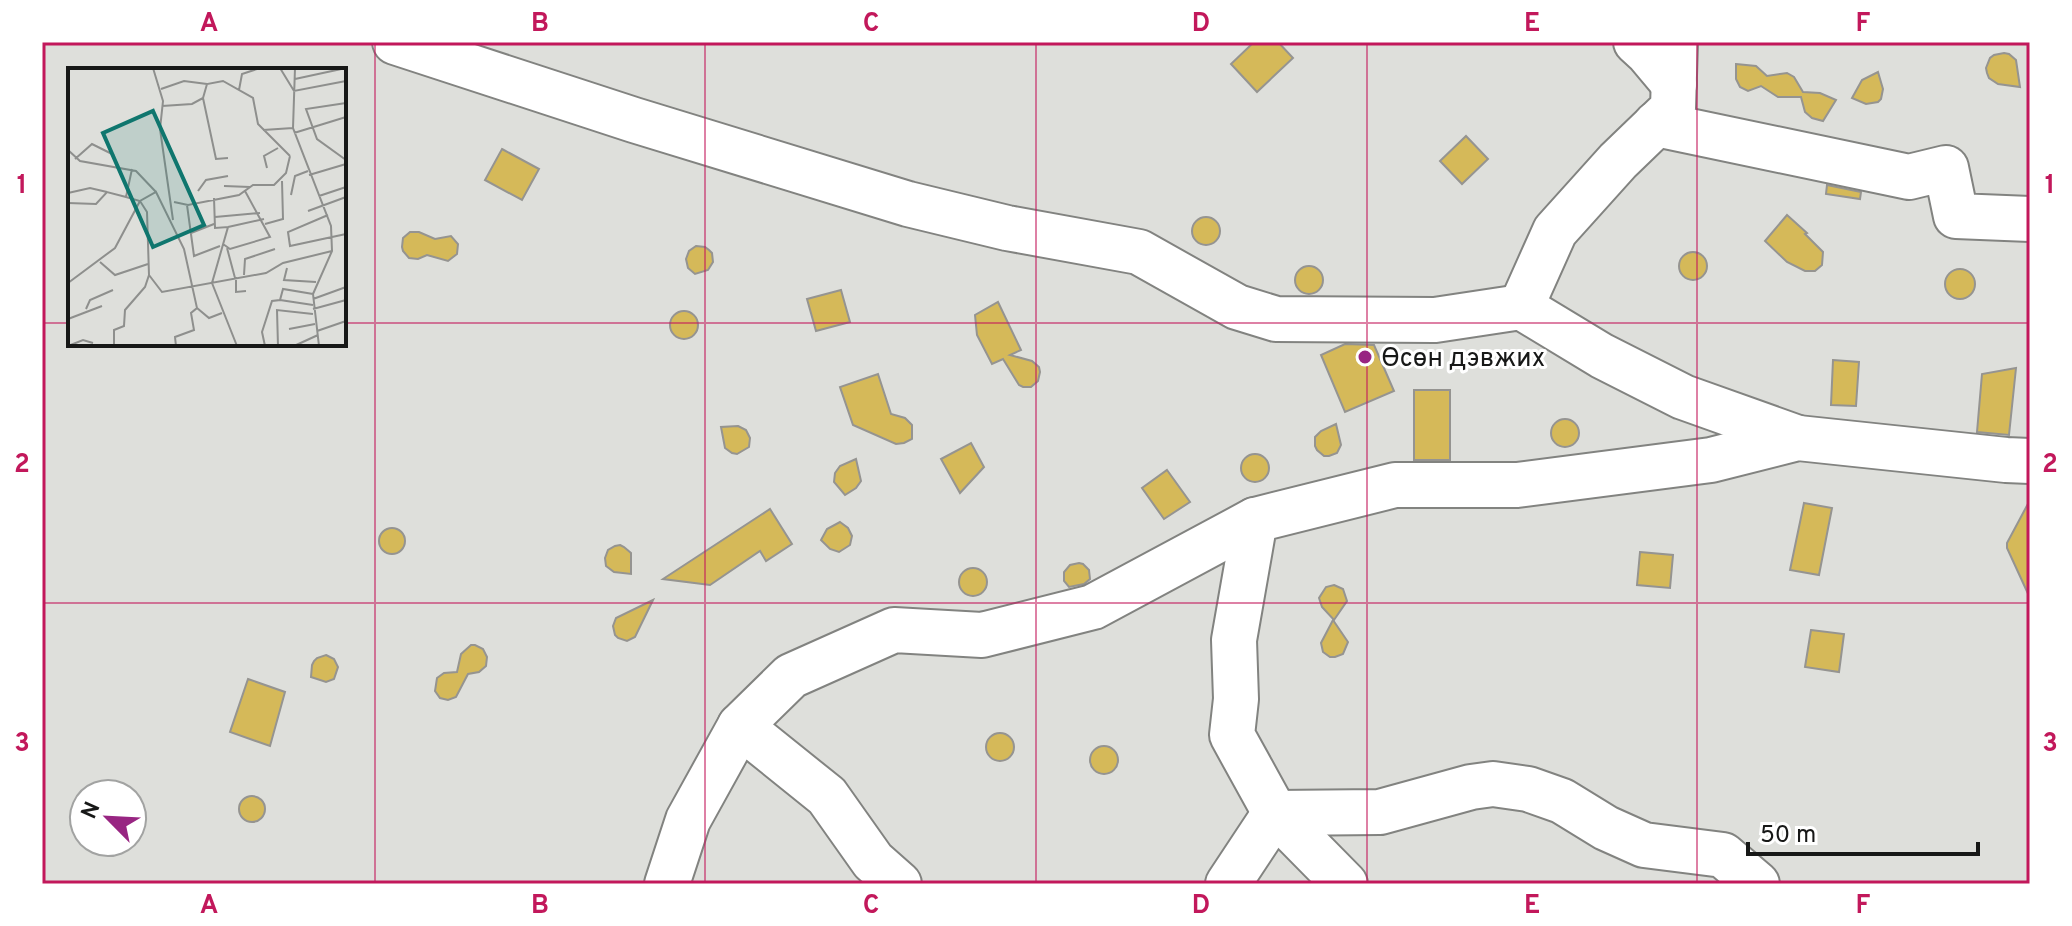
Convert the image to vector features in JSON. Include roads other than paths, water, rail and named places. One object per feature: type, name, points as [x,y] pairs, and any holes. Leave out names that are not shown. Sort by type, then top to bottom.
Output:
[{"type":"street","points":[[395,42],[634,120],[908,204],[1007,228],[1139,252],[1237,307],[1276,319],[1435,320],[1521,307],[1602,356],[1683,397],[1798,438],[2030,461]]},
{"type":"street","points":[[1521,307],[1555,231],[1618,161],[1673,108],[1675,63],[1648,53],[1636,42]]},
{"type":"street","points":[[1656,124],[1909,177],[1946,168],[1956,216],[2030,219]]},
{"type":"street","points":[[667,884],[688,820],[740,726],[791,676],[894,630],[982,635],[1093,607],[1255,520],[1395,485],[1517,485],[1711,460],[1798,438]]},
{"type":"street","points":[[1255,520],[1234,640],[1236,699],[1232,735],[1275,813],[1345,884]]},
{"type":"street","points":[[740,726],[827,796],[873,861],[899,884]]},
{"type":"street","points":[[1275,813],[1380,812],[1471,787],[1493,784],[1528,789],[1562,801],[1606,828],[1644,845],[1723,855],[1757,884]]},
{"type":"street","points":[[1228,884],[1275,813]]},
{"type":"place","name":"Өсөн дэвжих","points":[[1365,357]]}]
